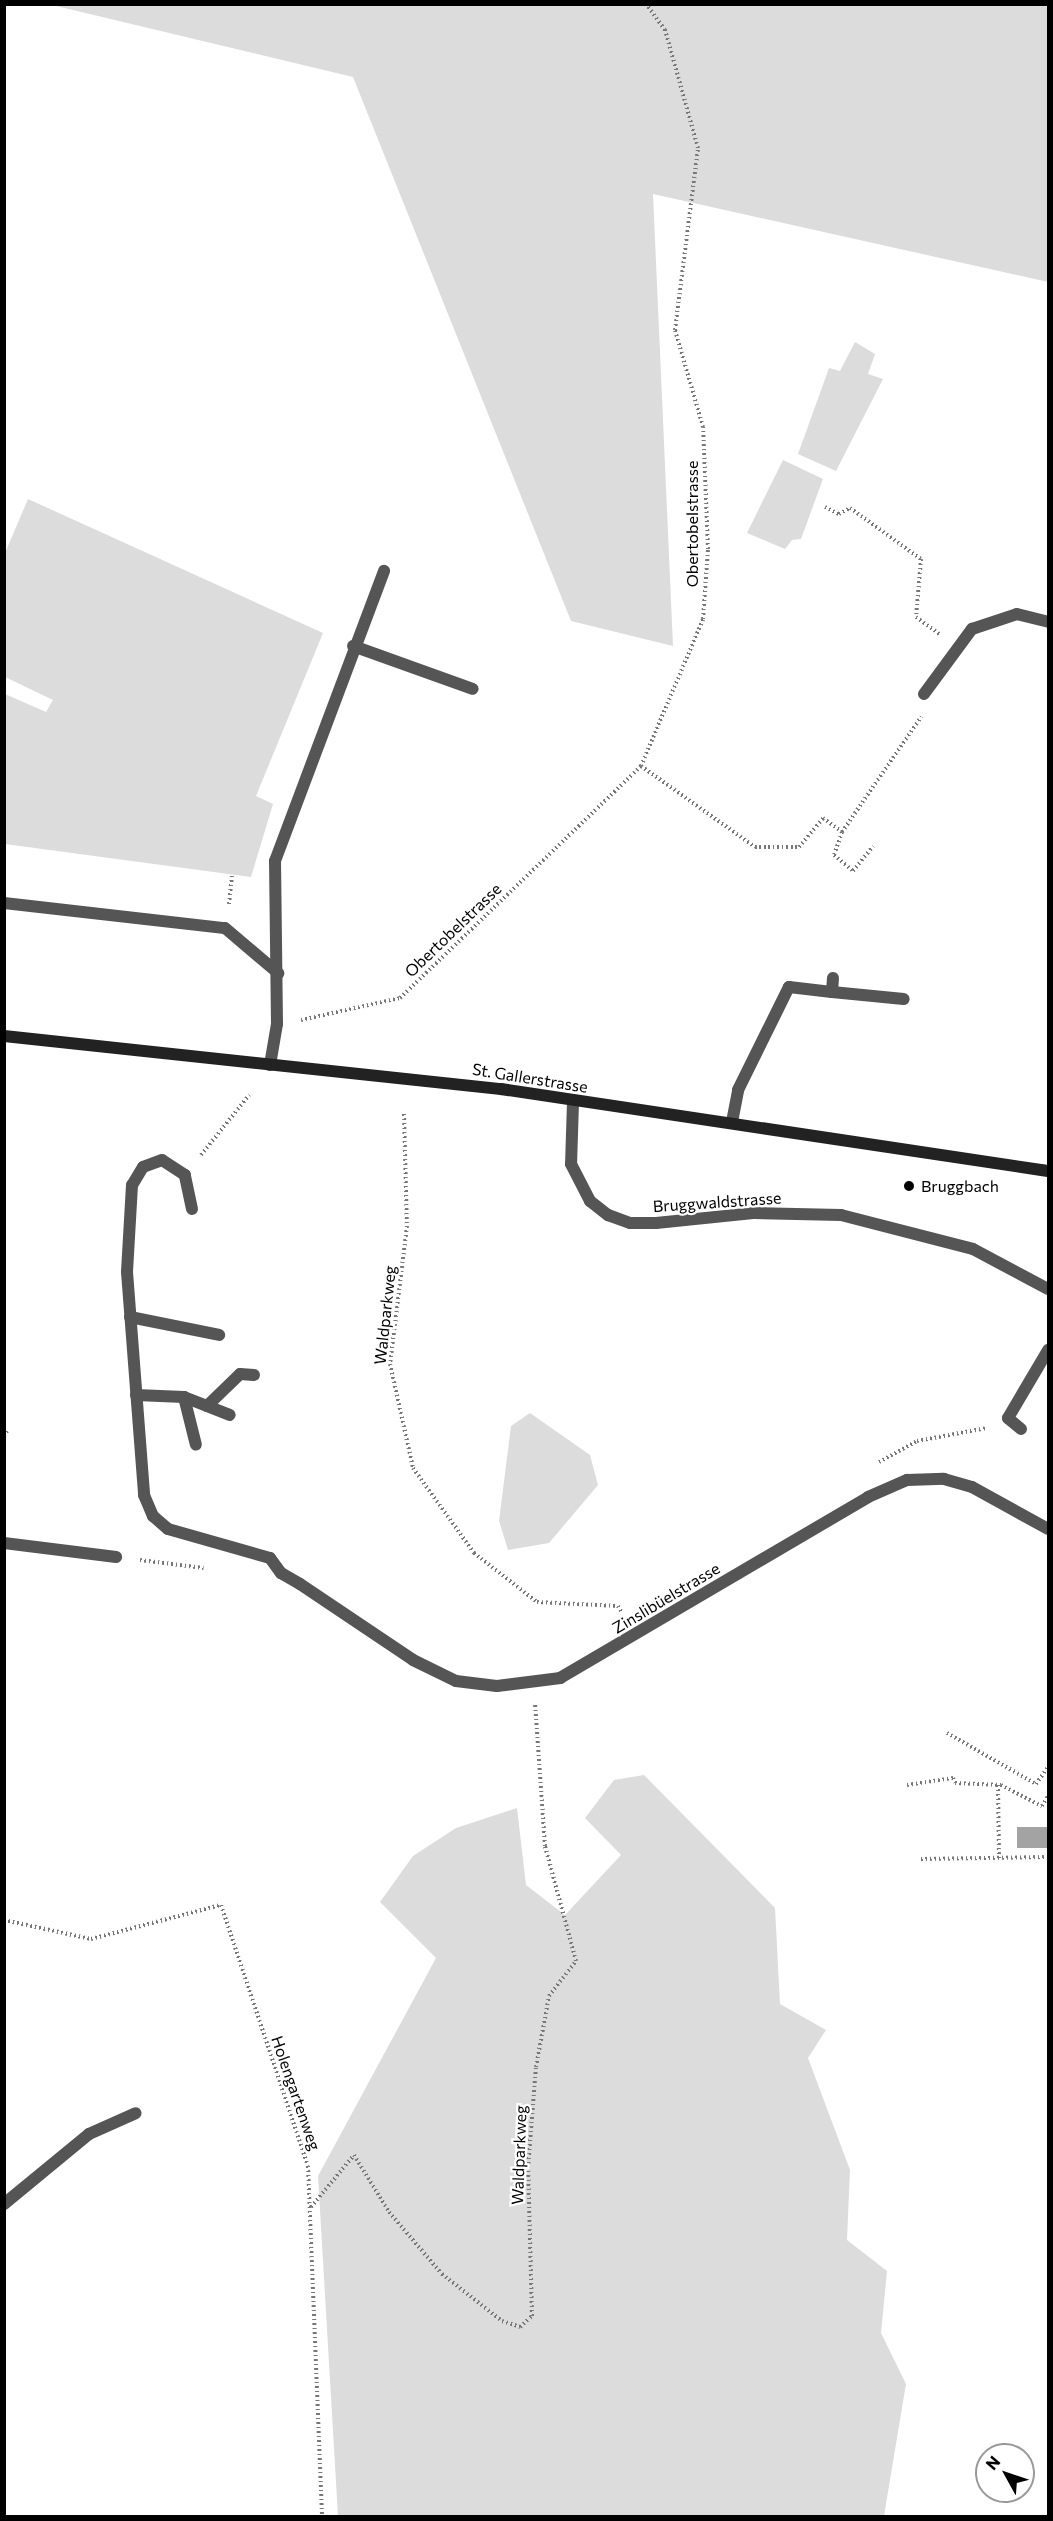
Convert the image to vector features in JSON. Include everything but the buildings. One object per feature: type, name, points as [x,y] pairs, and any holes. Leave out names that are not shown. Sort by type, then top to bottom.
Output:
[{"type":"main road","name":"St. Gallerstrasse","points":[[4,1036],[462,1084],[573,1102],[732,1122],[1048,1171]]},
{"type":"street","points":[[270,1065],[277,1024],[275,861],[353,646],[384,571]]},
{"type":"street","points":[[924,694],[972,629],[1017,614],[1048,622]]},
{"type":"street","points":[[353,646],[473,689]]},
{"type":"street","points":[[4,903],[225,928],[278,973]]},
{"type":"street","points":[[832,992],[833,978]]},
{"type":"street","points":[[732,1122],[738,1090],[789,987],[903,999]]},
{"type":"street","name":"Bruggwaldstrasse","points":[[573,1102],[571,1164],[590,1201],[608,1215],[630,1223],[656,1223],[755,1213],[841,1215],[973,1249],[1048,1289]]},
{"type":"street","name":"Zinslibüelstrasse","points":[[185,1175],[162,1160],[143,1167],[132,1185],[130,1317],[144,1496],[153,1516],[168,1529],[270,1558],[281,1573],[413,1660],[456,1681],[498,1686],[560,1678],[638,1635],[868,1497],[907,1480],[944,1479],[972,1487],[1048,1529]]},
{"type":"street","points":[[185,1175],[192,1209]]},
{"type":"street","points":[[130,1317],[219,1335]]},
{"type":"street","points":[[1021,1429],[1008,1418],[1046,1359]]},
{"type":"street","points":[[207,1406],[240,1374],[254,1375]]},
{"type":"street","points":[[136,1395],[184,1397],[230,1416]]},
{"type":"street","points":[[184,1397],[196,1445]]},
{"type":"street","points":[[4,1543],[116,1557]]},
{"type":"street","points":[[4,2204],[88,2134],[136,2113]]},
{"type":"path","name":"Obertobelstrasse","points":[[277,1024],[400,998],[641,766],[703,619],[708,549],[703,428],[675,330],[698,148],[665,30],[646,4]]},
{"type":"path","points":[[825,507],[839,514],[850,508],[921,559],[916,617],[945,638]]},
{"type":"path","points":[[873,846],[853,871],[834,855],[842,832],[920,722],[924,694]]},
{"type":"path","points":[[641,766],[755,847],[799,847],[823,818],[842,832]]},
{"type":"path","points":[[185,1175],[249,1095]]},
{"type":"path","name":"Waldparkweg","points":[[404,1114],[407,1226],[390,1364],[413,1468],[474,1553],[537,1602],[618,1606],[638,1635]]},
{"type":"path","points":[[875,1464],[917,1441],[983,1431],[1008,1418]]},
{"type":"path","points":[[4,1436],[7,1431]]},
{"type":"path","points":[[116,1557],[212,1569]]},
{"type":"path","name":"Waldparkweg","points":[[311,2207],[354,2155],[389,2212],[442,2274],[502,2321],[520,2328],[532,2316],[528,2185],[536,2067],[549,1996],[576,1961],[545,1846],[534,1683]]},
{"type":"path","points":[[947,1733],[1036,1784],[1048,1767]]},
{"type":"path","points":[[1043,1775],[1048,1779]]},
{"type":"path","points":[[907,1785],[953,1778],[955,1783],[998,1785],[1042,1806],[1048,1796]]},
{"type":"path","points":[[998,1785],[999,1858]]},
{"type":"path","points":[[921,1859],[1048,1857]]},
{"type":"path","name":"Holengartenweg","points":[[4,1920],[91,1939],[221,1905],[308,2166],[322,2517]]},
{"type":"shaded area","points":[[52,5],[1048,5],[1048,282],[653,194],[673,646],[571,621],[353,77]]},
{"type":"shaded area","points":[[855,342],[875,354],[868,374],[883,379],[836,471],[798,454],[829,368],[840,371]]},
{"type":"shaded area","points":[[783,460],[823,479],[801,539],[792,540],[785,549],[747,533]]},
{"type":"shaded area","points":[[28,499],[323,633],[256,796],[273,804],[251,877],[5,844],[5,694],[46,712],[53,700],[5,677],[5,553]]},
{"type":"shaded area","points":[[530,1413],[590,1455],[598,1485],[549,1543],[508,1550],[499,1521],[511,1426]]},
{"type":"shaded area","points":[[644,1775],[775,1908],[780,2004],[826,2030],[808,2058],[850,2170],[847,2240],[887,2271],[881,2333],[906,2384],[884,2516],[338,2516],[318,2176],[436,1958],[380,1902],[413,1856],[456,1828],[517,1808],[526,1885],[565,1915],[621,1855],[585,1818],[614,1780]]},
{"type":"shaded area","points":[[1017,1827],[1048,1827],[1048,1848],[1017,1848]]},
{"type":"place","name":"Bruggbach","points":[[909,1186]]}]
